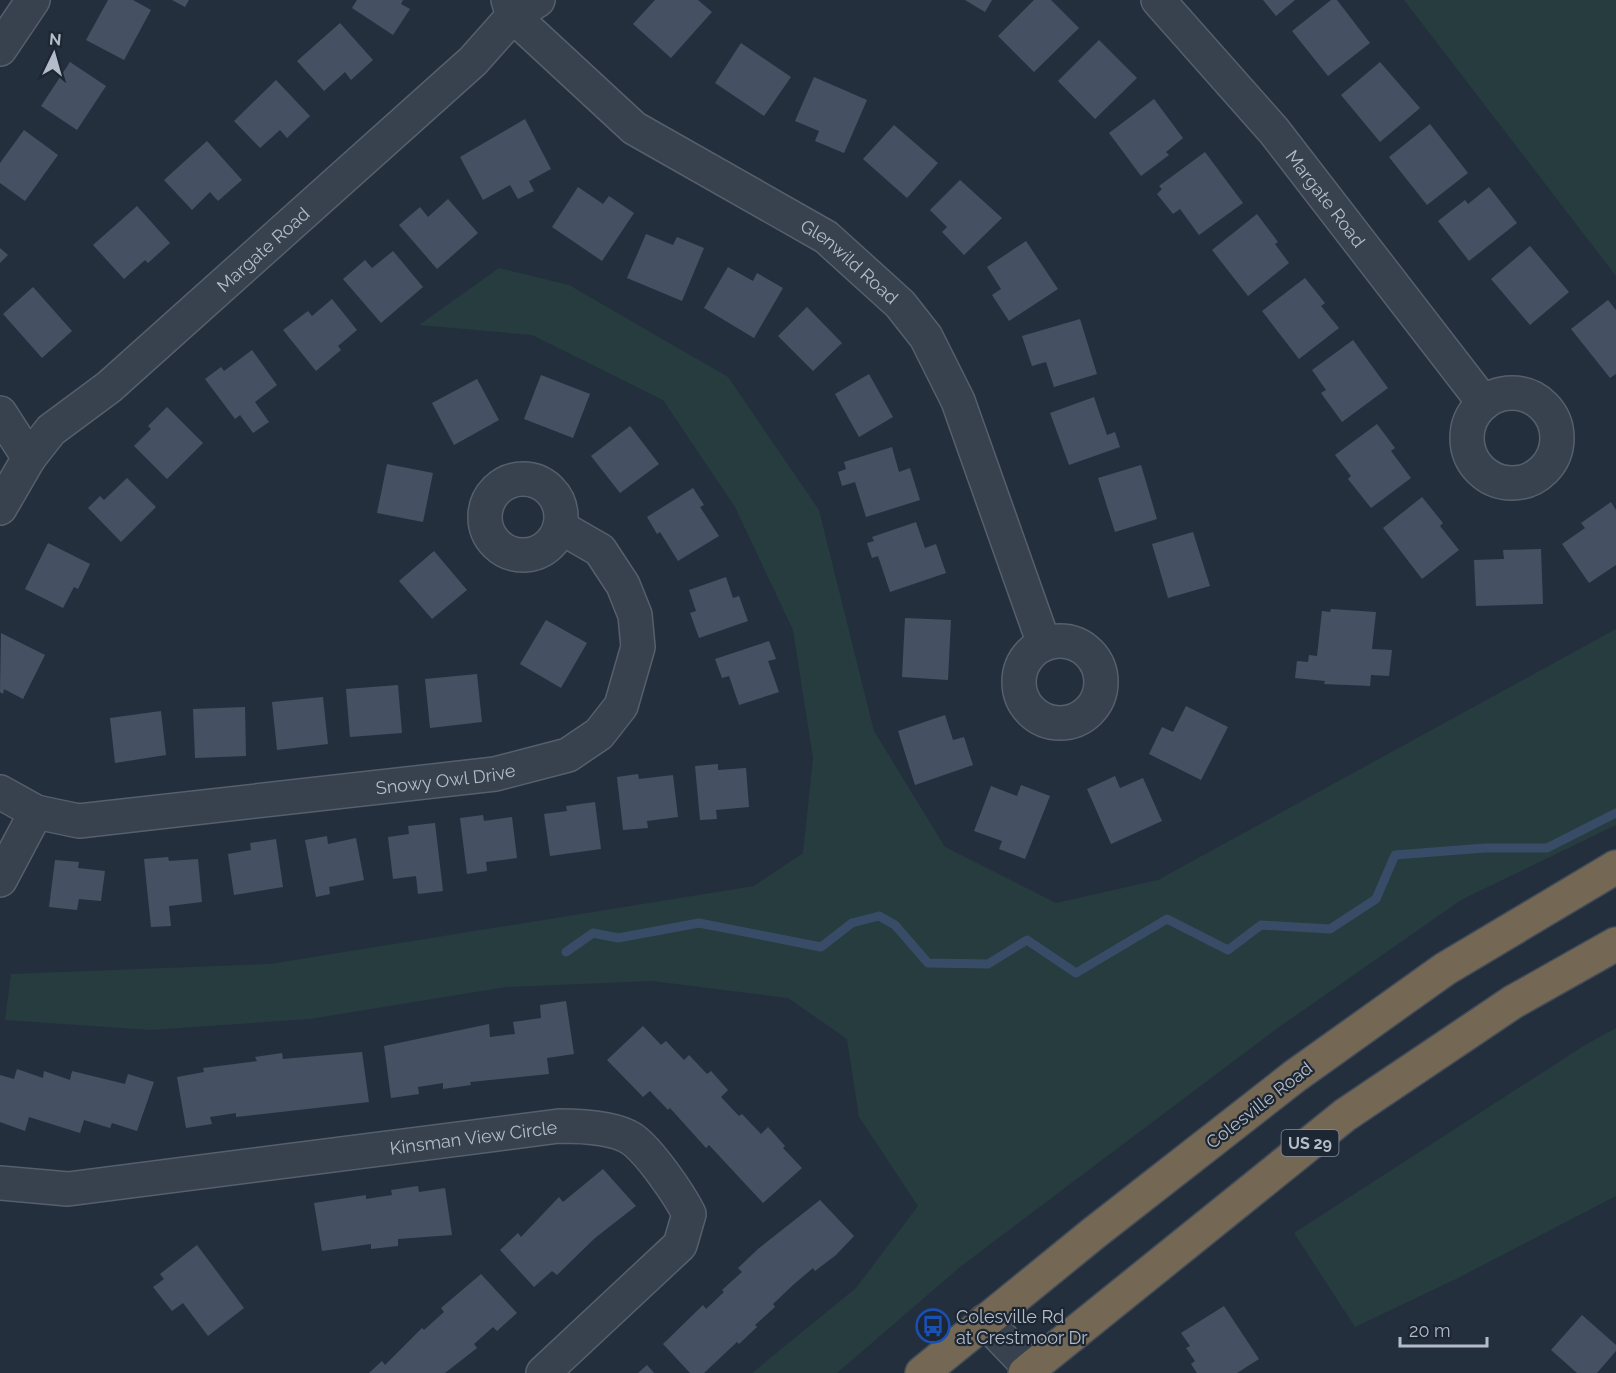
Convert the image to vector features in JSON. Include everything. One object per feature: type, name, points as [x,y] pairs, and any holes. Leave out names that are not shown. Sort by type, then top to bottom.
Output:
[{"type":"highway","name":"Colesville Road","points":[[922,1373],[1304,1069],[1445,969],[1616,867]]},
{"type":"highway","name":"US 29","points":[[1030,1371],[1345,1115],[1513,1002],[1616,944]]},
{"type":"street","points":[[0,49],[33,0]]},
{"type":"street","name":"Margate Road","points":[[1158,0],[1274,131],[1484,403]]},
{"type":"street","name":"Margate Road","points":[[0,508],[29,458],[51,430],[110,387],[473,60],[520,5]]},
{"type":"street","name":"Glenwild Road","points":[[520,5],[634,128],[826,237],[900,304],[926,337],[958,401],[1044,644]]},
{"type":"street","points":[[0,413],[29,458]]},
{"type":"street","name":"Snowy Owl Drive","points":[[36,812],[79,821],[219,807],[495,774],[568,755],[599,734],[621,706],[638,647],[635,615],[623,585],[600,550],[560,527]]},
{"type":"street","points":[[0,792],[36,812],[0,880]]},
{"type":"street","name":"Kinsman View Circle","points":[[0,1183],[68,1189],[559,1126],[593,1127],[632,1139],[676,1190],[689,1214],[680,1245],[543,1373]]},
{"type":"street","points":[[986,1321],[1030,1371]]},
{"type":"green space","points":[[1404,0],[1616,0],[1616,276]]},
{"type":"green space","points":[[499,268],[569,285],[728,377],[819,510],[874,731],[945,847],[1056,903],[1158,880],[1616,629],[1616,825],[1461,900],[1275,1030],[960,1267],[837,1373],[752,1373],[856,1288],[918,1206],[859,1117],[847,1039],[788,998],[652,981],[506,987],[310,1019],[151,1030],[5,1020],[11,974],[270,964],[754,886],[803,853],[813,758],[793,630],[735,507],[663,400],[532,335],[419,325]]},
{"type":"green space","points":[[1616,1028],[1616,1196],[1456,1279],[1355,1327],[1294,1233],[1585,1045]]},
{"type":"building","points":[[108,0],[133,0],[151,10],[124,60],[86,40]]},
{"type":"building","points":[[172,0],[189,0],[185,7]]},
{"type":"building","points":[[357,0],[403,0],[401,4],[410,9],[393,35],[352,8]]},
{"type":"building","points":[[655,0],[698,0],[712,12],[671,58],[633,24]]},
{"type":"building","points":[[965,0],[992,0],[985,12]]},
{"type":"building","points":[[1034,0],[1051,0],[1079,28],[1034,72],[998,36]]},
{"type":"building","points":[[1263,0],[1295,0],[1276,16]]},
{"type":"building","points":[[1331,0],[1337,0],[1370,43],[1328,76],[1292,31]]},
{"type":"building","points":[[340,23],[373,60],[351,80],[345,72],[324,91],[297,61]]},
{"type":"building","points":[[1099,40],[1137,78],[1095,119],[1058,81]]},
{"type":"building","points":[[741,43],[791,77],[764,116],[715,83]]},
{"type":"building","points":[[70,62],[106,86],[77,130],[41,106]]},
{"type":"building","points":[[1380,62],[1420,108],[1380,142],[1341,95]]},
{"type":"building","points":[[814,77],[867,100],[844,153],[815,141],[819,131],[795,121]]},
{"type":"building","points":[[276,80],[310,116],[287,138],[280,130],[260,148],[234,121]]},
{"type":"building","points":[[1154,99],[1183,138],[1166,152],[1169,155],[1141,176],[1109,133]]},
{"type":"building","points":[[525,119],[551,169],[529,181],[534,191],[518,199],[510,185],[483,200],[460,157]]},
{"type":"building","points":[[1430,124],[1468,173],[1427,205],[1389,157]]},
{"type":"building","points":[[894,125],[938,163],[907,198],[863,159]]},
{"type":"building","points":[[24,130],[58,155],[25,201],[0,183],[0,163]]},
{"type":"building","points":[[207,141],[242,180],[218,201],[210,192],[192,210],[164,180]]},
{"type":"building","points":[[1205,152],[1243,203],[1199,235],[1180,209],[1173,214],[1157,194],[1162,189],[1159,186]]},
{"type":"building","points":[[960,180],[1002,218],[964,255],[942,232],[947,227],[930,210]]},
{"type":"building","points":[[578,187],[603,204],[609,196],[634,213],[602,261],[552,227]]},
{"type":"building","points":[[1489,187],[1517,223],[1469,261],[1438,221],[1465,200],[1468,204]]},
{"type":"building","points":[[448,199],[478,233],[437,269],[399,225],[420,207],[428,217]]},
{"type":"building","points":[[137,206],[170,243],[148,263],[145,260],[124,279],[93,245]]},
{"type":"building","points":[[1257,214],[1278,242],[1275,244],[1289,263],[1248,296],[1212,250]]},
{"type":"building","points":[[646,234],[673,245],[677,237],[704,248],[682,301],[627,278]]},
{"type":"building","points":[[1026,241],[1058,289],[1009,321],[992,295],[1001,289],[987,267]]},
{"type":"building","points":[[1530,246],[1569,292],[1530,325],[1491,279]]},
{"type":"building","points":[[0,248],[8,255],[0,263]]},
{"type":"building","points":[[393,251],[423,287],[381,323],[343,279],[365,260],[372,268]]},
{"type":"building","points":[[728,267],[753,281],[757,273],[783,288],[754,338],[704,308]]},
{"type":"building","points":[[1305,278],[1325,303],[1321,306],[1339,328],[1299,359],[1262,311]]},
{"type":"building","points":[[33,287],[72,331],[42,358],[3,314]]},
{"type":"building","points":[[332,299],[357,330],[338,346],[341,350],[316,371],[283,330],[308,311],[312,316]]},
{"type":"building","points":[[1608,300],[1616,310],[1616,374],[1610,378],[1571,329]]},
{"type":"building","points":[[807,307],[842,343],[813,371],[778,336]]},
{"type":"building","points":[[1080,319],[1097,374],[1054,387],[1046,362],[1032,366],[1022,336]]},
{"type":"building","points":[[1353,340],[1388,388],[1342,422],[1321,393],[1326,390],[1312,370]]},
{"type":"building","points":[[252,350],[277,385],[255,402],[269,422],[253,433],[240,415],[235,419],[205,379],[221,367],[224,371]]},
{"type":"building","points":[[869,374],[893,417],[859,437],[835,394]]},
{"type":"building","points":[[541,375],[590,394],[573,438],[524,419]]},
{"type":"building","points":[[477,379],[499,420],[454,445],[432,403]]},
{"type":"building","points":[[1094,397],[1107,435],[1115,432],[1120,447],[1069,465],[1050,413]]},
{"type":"building","points":[[167,407],[203,443],[167,479],[134,446],[151,429],[148,426]]},
{"type":"building","points":[[1377,424],[1395,448],[1391,451],[1411,478],[1371,508],[1348,479],[1351,476],[1335,455]]},
{"type":"building","points":[[630,426],[659,464],[620,493],[591,456]]},
{"type":"building","points":[[892,447],[899,472],[910,468],[920,500],[866,517],[855,482],[842,486],[838,472],[846,469],[844,462]]},
{"type":"building","points":[[387,464],[433,473],[423,522],[377,513]]},
{"type":"building","points":[[1141,465],[1157,519],[1115,532],[1098,478]]},
{"type":"building","points":[[127,478],[156,507],[121,542],[88,508],[100,496],[104,500]]},
{"type":"building","points":[[693,488],[704,505],[700,507],[719,536],[678,561],[660,532],[657,534],[647,517]]},
{"type":"building","points":[[1422,497],[1443,523],[1440,526],[1459,550],[1422,579],[1383,528]]},
{"type":"building","points":[[1611,502],[1616,510],[1616,565],[1589,583],[1562,544],[1585,528],[1581,523]]},
{"type":"building","points":[[916,522],[925,548],[936,544],[946,573],[890,592],[878,556],[872,558],[867,543],[874,541],[872,537]]},
{"type":"building","points":[[1193,532],[1210,586],[1168,598],[1152,544]]},
{"type":"building","points":[[48,543],[90,564],[78,589],[74,587],[63,608],[25,589]]},
{"type":"building","points":[[1541,549],[1543,604],[1476,606],[1474,560],[1504,559],[1503,550]]},
{"type":"building","points":[[434,551],[467,590],[432,619],[399,581]]},
{"type":"building","points":[[726,577],[733,598],[739,596],[748,621],[699,638],[690,613],[696,611],[689,590]]},
{"type":"building","points":[[1331,609],[1376,612],[1372,649],[1392,650],[1389,676],[1371,675],[1370,686],[1324,684],[1325,681],[1295,678],[1297,661],[1308,662],[1309,655],[1317,656],[1322,611],[1330,612]]},
{"type":"building","points":[[905,618],[951,620],[948,680],[902,677]]},
{"type":"building","points":[[546,620],[587,643],[561,688],[520,664]]},
{"type":"building","points":[[1,633],[45,655],[23,699],[4,689],[3,694],[0,692]]},
{"type":"building","points":[[769,641],[776,659],[768,661],[779,692],[739,705],[729,676],[722,678],[715,659]]},
{"type":"building","points":[[477,674],[482,722],[430,728],[425,679]]},
{"type":"building","points":[[398,685],[402,733],[350,737],[346,689]]},
{"type":"building","points":[[323,697],[328,744],[277,750],[272,702]]},
{"type":"building","points":[[1186,706],[1228,727],[1201,780],[1149,754],[1162,727],[1173,732]]},
{"type":"building","points":[[245,707],[246,756],[195,758],[193,709]]},
{"type":"building","points":[[161,711],[166,755],[115,763],[110,718]]},
{"type":"building","points":[[945,715],[953,740],[964,737],[973,765],[915,785],[898,731]]},
{"type":"building","points":[[718,764],[718,770],[746,768],[749,807],[716,810],[717,819],[700,820],[695,766]]},
{"type":"building","points":[[638,774],[639,779],[673,775],[678,817],[647,821],[648,828],[623,830],[617,777]]},
{"type":"building","points":[[1115,776],[1120,788],[1143,778],[1162,821],[1111,844],[1087,789]]},
{"type":"building","points":[[1021,785],[1050,796],[1025,859],[999,849],[1002,841],[974,831],[991,786],[1017,796]]},
{"type":"building","points":[[595,802],[601,849],[550,856],[544,814],[567,811],[566,806]]},
{"type":"building","points":[[483,815],[484,821],[512,817],[517,858],[486,862],[487,871],[467,874],[460,818]]},
{"type":"building","points":[[435,823],[443,891],[418,894],[416,876],[393,879],[388,837],[409,834],[408,826]]},
{"type":"building","points":[[327,836],[328,844],[356,838],[364,880],[329,887],[330,894],[316,897],[305,840]]},
{"type":"building","points":[[276,839],[283,887],[234,895],[228,854],[251,850],[250,843]]},
{"type":"building","points":[[168,857],[169,861],[198,859],[202,902],[169,906],[171,926],[151,927],[144,859]]},
{"type":"building","points":[[55,860],[79,862],[78,868],[105,871],[101,901],[79,899],[77,910],[49,907]]},
{"type":"building","points":[[566,1001],[574,1054],[547,1058],[549,1074],[470,1082],[471,1085],[443,1089],[443,1083],[418,1087],[419,1094],[391,1098],[384,1046],[489,1024],[490,1037],[515,1034],[513,1022],[541,1018],[540,1005]]},
{"type":"building","points":[[643,1026],[661,1045],[666,1041],[684,1060],[689,1055],[707,1074],[711,1071],[728,1090],[721,1097],[761,1134],[768,1127],[785,1146],[783,1148],[802,1168],[763,1203],[709,1145],[706,1148],[670,1108],[668,1110],[650,1091],[643,1097],[607,1060]]},
{"type":"building","points":[[362,1052],[369,1102],[236,1117],[236,1113],[210,1117],[212,1124],[186,1128],[177,1077],[204,1072],[203,1068],[257,1061],[255,1057],[282,1053],[283,1059]]},
{"type":"building","points":[[17,1069],[43,1078],[44,1071],[70,1080],[72,1071],[125,1084],[128,1074],[154,1082],[137,1131],[112,1123],[110,1128],[84,1120],[80,1133],[29,1117],[25,1131],[0,1122],[0,1075],[14,1079]]},
{"type":"building","points":[[603,1169],[636,1206],[595,1238],[557,1275],[552,1271],[534,1287],[500,1250],[518,1233],[521,1237],[559,1197],[563,1202]]},
{"type":"building","points":[[418,1186],[419,1192],[445,1188],[452,1235],[398,1239],[398,1246],[371,1249],[371,1244],[322,1251],[314,1203],[366,1195],[366,1199],[392,1195],[391,1190]]},
{"type":"building","points":[[820,1200],[854,1236],[836,1255],[815,1271],[813,1268],[793,1285],[773,1304],[775,1307],[739,1344],[737,1342],[704,1373],[690,1373],[663,1344],[703,1305],[706,1309],[724,1292],[722,1290],[742,1272],[738,1268],[758,1249]]},
{"type":"building","points":[[197,1245],[244,1308],[208,1336],[183,1303],[172,1311],[153,1287],[164,1279],[160,1274]]},
{"type":"building","points":[[481,1274],[517,1313],[497,1331],[493,1327],[474,1344],[477,1348],[445,1373],[369,1373],[382,1361],[385,1365],[422,1328],[424,1330],[444,1312],[441,1308]]},
{"type":"building","points":[[1224,1306],[1259,1359],[1237,1373],[1197,1373],[1191,1364],[1195,1361],[1186,1348],[1190,1346],[1181,1333]]},
{"type":"building","points":[[1582,1315],[1616,1345],[1616,1351],[1597,1373],[1577,1373],[1551,1350]]},
{"type":"building","points":[[647,1365],[654,1373],[638,1373]]},
{"type":"waterway","points":[[566,952],[593,933],[618,938],[699,923],[821,947],[852,923],[879,916],[895,925],[928,963],[988,964],[1027,940],[1076,973],[1167,919],[1228,950],[1261,925],[1330,929],[1376,899],[1395,855],[1485,848],[1547,848],[1616,813]]},
{"type":"place","name":"Colesville Rd at Crestmoor Dr","points":[[933,1326]]}]
